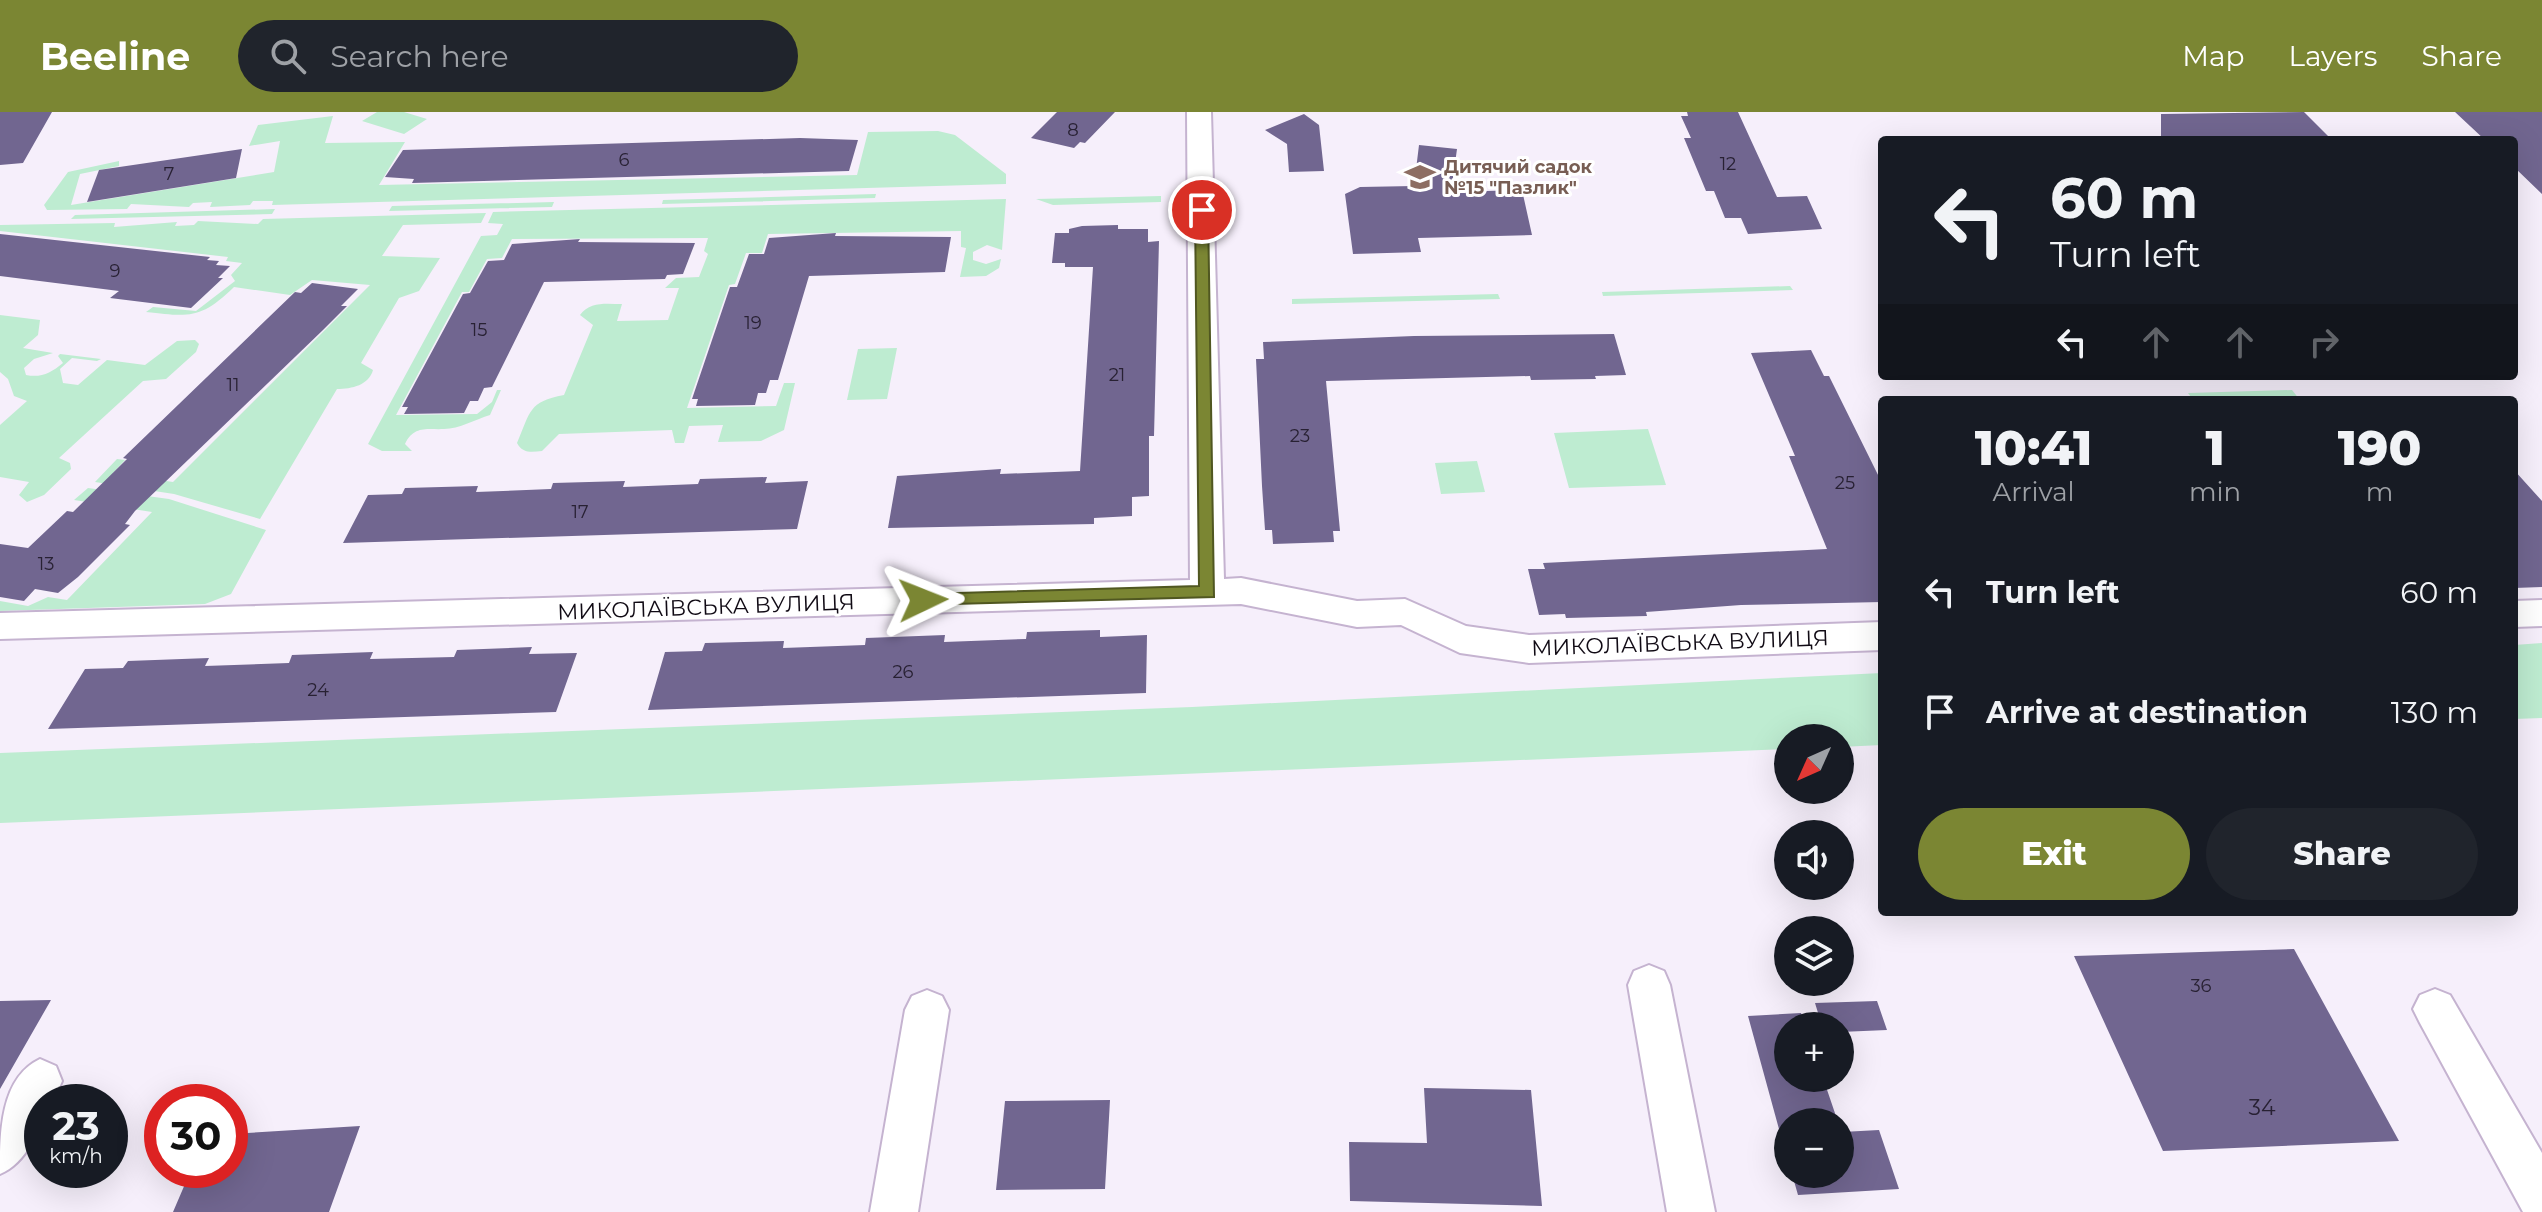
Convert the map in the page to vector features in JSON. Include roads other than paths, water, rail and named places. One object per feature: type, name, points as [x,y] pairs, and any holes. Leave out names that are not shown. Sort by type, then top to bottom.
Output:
[{"type":"street","points":[[1199,112],[1207,592]]},
{"type":"street","name":"МИКОЛАЇВСЬКА ВУЛИЦЯ","points":[[0,626],[1241,591],[1357,614],[1405,612],[1460,639],[1529,649],[1878,636]]},
{"type":"street","points":[[2518,614],[2542,613]]},
{"type":"street","points":[[1649,985],[1691,1212]]},
{"type":"street","points":[[2435,1009],[2542,1199]]},
{"type":"street","points":[[894,1212],[927,1010]]},
{"type":"street","points":[[0,1151],[40,1081]]},
{"type":"place","name":"Дитячий садок №15 \"Пазлик\"","points":[[1420,177]]}]
